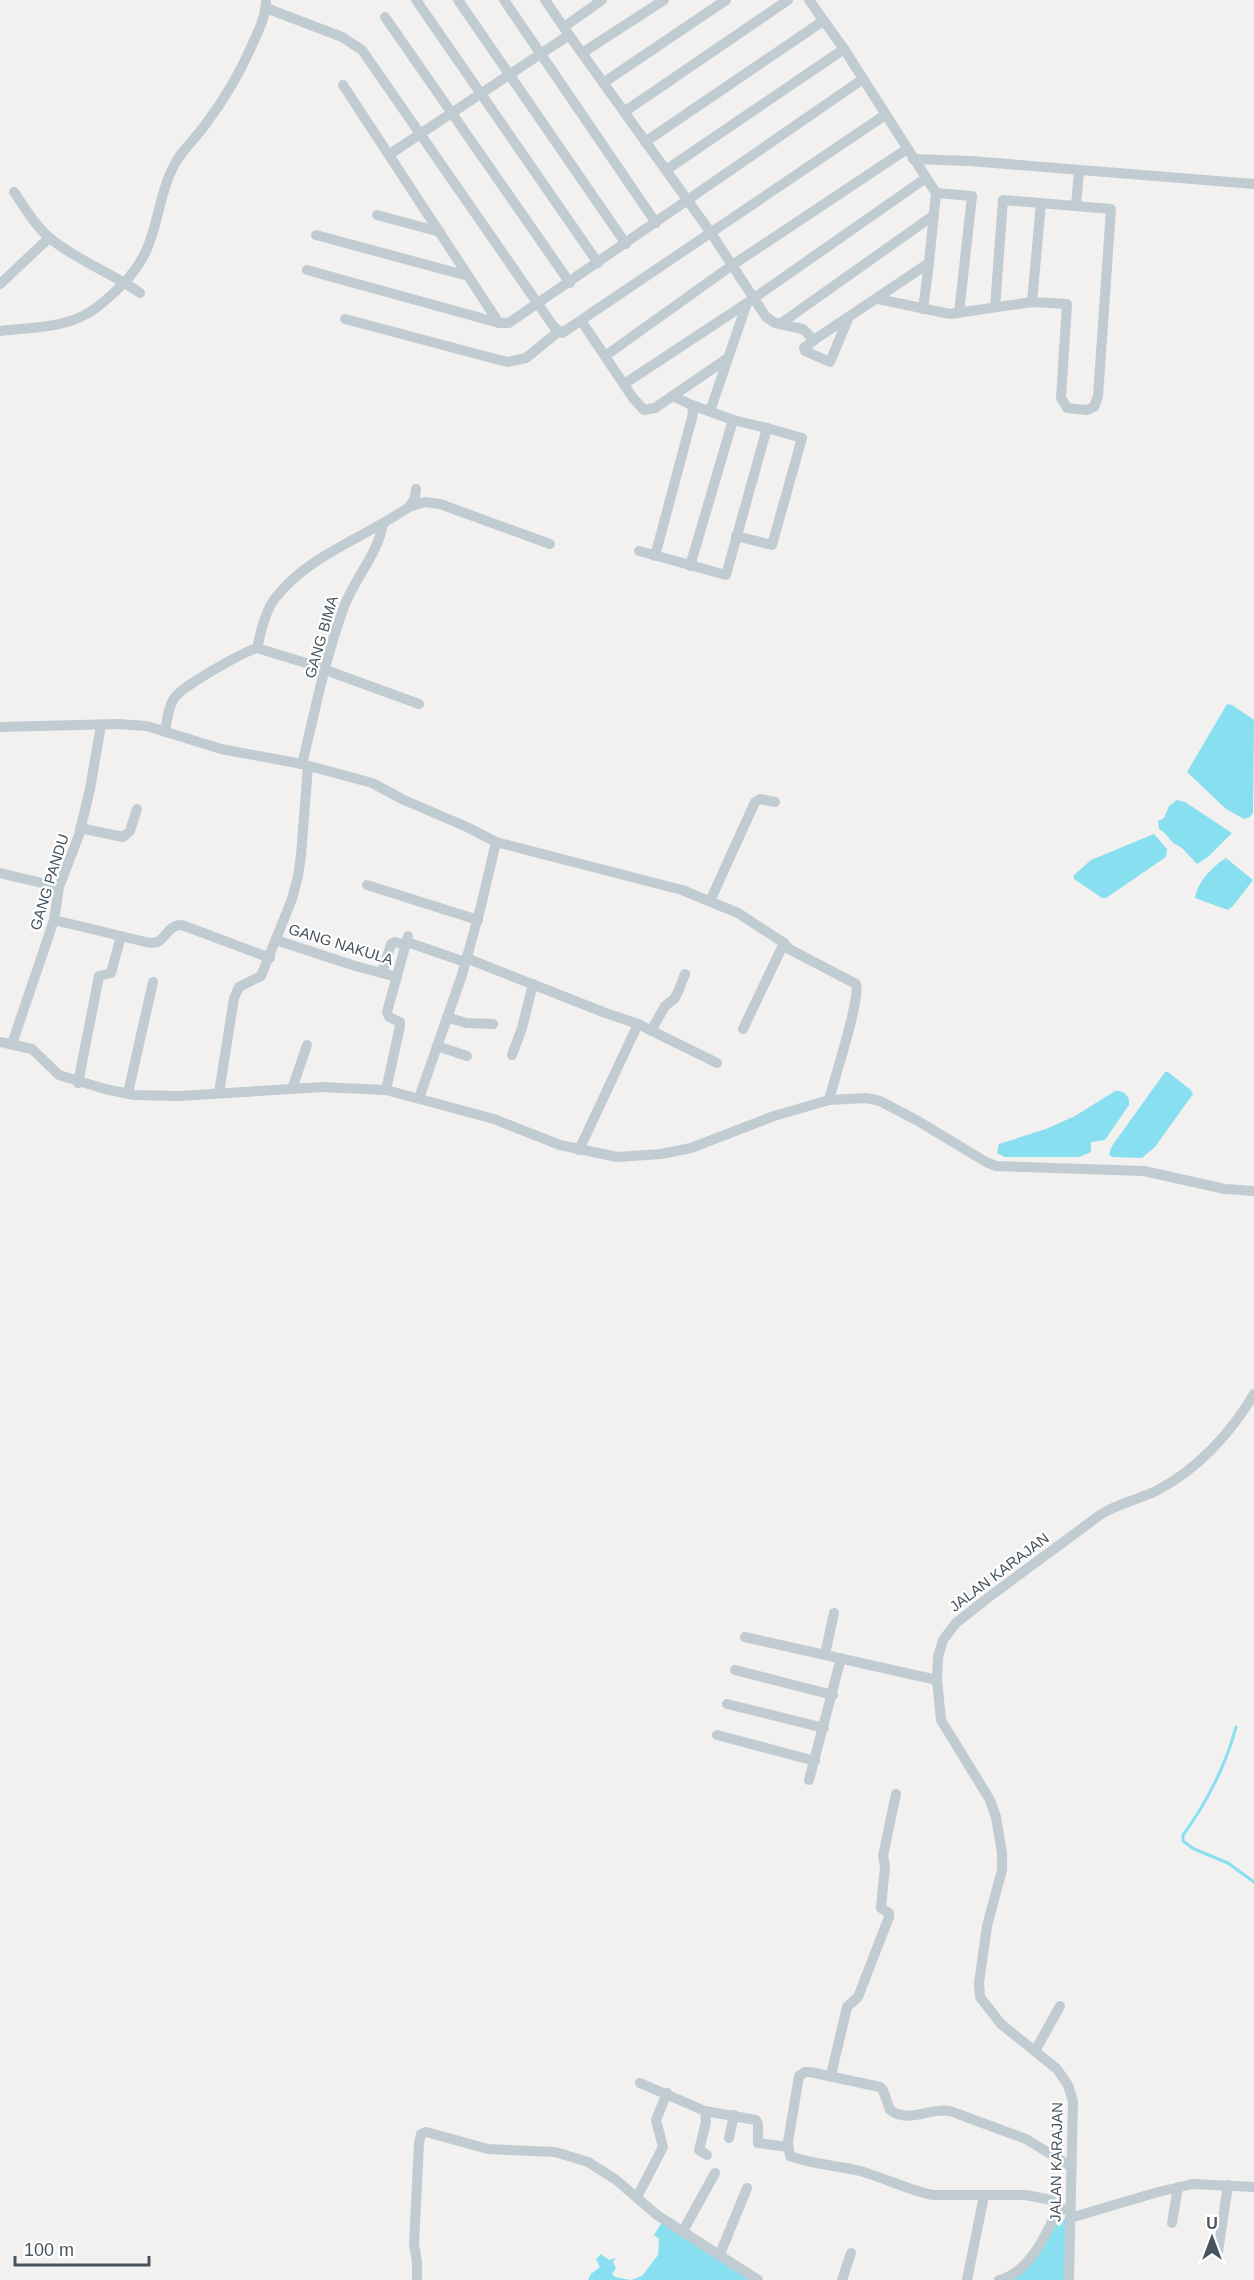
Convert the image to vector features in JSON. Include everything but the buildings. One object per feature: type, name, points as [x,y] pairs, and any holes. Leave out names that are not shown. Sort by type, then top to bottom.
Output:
[{"type":"street","points":[[416,0],[598,263]]},
{"type":"street","points":[[459,0],[626,244]]},
{"type":"street","points":[[504,0],[656,223]]},
{"type":"street","points":[[545,0],[711,233],[749,301],[768,319],[803,329],[814,340]]},
{"type":"street","points":[[582,53],[664,0]]},
{"type":"street","points":[[603,83],[726,0]]},
{"type":"street","points":[[624,112],[788,0]]},
{"type":"street","points":[[809,0],[844,49],[936,194],[923,309]]},
{"type":"street","points":[[393,152],[542,54],[596,2]]},
{"type":"street","points":[[0,332],[53,326],[74,321],[95,308],[135,272],[151,239],[171,173],[179,157],[238,78],[266,4],[342,37],[362,50],[558,332],[565,333],[885,115]]},
{"type":"street","points":[[385,17],[570,283]]},
{"type":"street","points":[[645,142],[823,21]]},
{"type":"street","points":[[666,171],[844,49]]},
{"type":"street","points":[[307,270],[499,323],[509,323],[863,79]]},
{"type":"street","points":[[343,85],[499,323]]},
{"type":"street","points":[[605,356],[731,266],[910,154],[1079,171],[1254,184]]},
{"type":"street","points":[[1076,206],[1079,171]]},
{"type":"street","points":[[624,384],[749,301],[926,178]]},
{"type":"street","points":[[14,192],[32,218],[50,238],[68,252],[140,293]]},
{"type":"street","points":[[936,194],[972,196],[959,313]]},
{"type":"street","points":[[878,299],[950,314],[995,308],[1032,302],[1067,304],[1061,398],[1066,408],[1087,410],[1094,407],[1098,396],[1111,209],[1003,200],[995,308]]},
{"type":"street","points":[[1032,302],[1041,203]]},
{"type":"street","points":[[377,215],[440,232]]},
{"type":"street","points":[[780,324],[934,215]]},
{"type":"street","points":[[316,235],[468,276]]},
{"type":"street","points":[[0,284],[50,238]]},
{"type":"street","points":[[848,318],[828,367],[805,351],[804,348],[814,340],[929,264]]},
{"type":"street","points":[[710,411],[749,301]]},
{"type":"street","points":[[345,319],[507,362],[526,358],[558,332]]},
{"type":"street","points":[[582,321],[639,407],[644,410],[655,408],[728,358]]},
{"type":"street","points":[[672,396],[733,420],[802,438],[772,545],[736,536]]},
{"type":"street","points":[[655,556],[693,414],[692,405]]},
{"type":"street","points":[[690,566],[733,420]]},
{"type":"street","points":[[639,551],[726,575],[767,428]]},
{"type":"street","points":[[409,507],[415,498],[416,489]]},
{"type":"street","points":[[257,648],[269,609],[284,589],[309,566],[409,507],[425,502],[440,504],[550,544]]},
{"type":"street","name":"GANG BIMA","points":[[270,958],[292,899],[302,855],[305,765],[325,670],[343,608],[379,539],[383,524]]},
{"type":"street","points":[[165,732],[171,706],[177,695],[207,674],[257,648],[419,704]]},
{"type":"street","points":[[0,727],[138,724],[221,749],[305,765],[372,783],[496,842],[682,890],[710,901],[738,914],[789,948],[854,982],[857,986],[854,1009],[829,1100]]},
{"type":"street","name":"GANG PANDU","points":[[6,1043],[54,920],[59,887],[80,828],[90,789],[101,725]]},
{"type":"street","points":[[710,901],[755,802],[760,799],[775,802]]},
{"type":"street","points":[[80,828],[123,837],[130,831],[137,810]]},
{"type":"street","points":[[419,1098],[466,960],[496,842]]},
{"type":"street","points":[[0,873],[59,887]]},
{"type":"street","points":[[367,885],[478,920]]},
{"type":"street","points":[[54,920],[155,943],[173,927],[182,925],[270,958],[261,976],[239,987],[234,998],[219,1093]]},
{"type":"street","points":[[78,1083],[99,976],[111,972],[121,936]]},
{"type":"street","name":"GANG NAKULA","points":[[276,940],[397,976]]},
{"type":"street","points":[[386,1090],[400,1026],[398,1020],[387,1015],[407,941]]},
{"type":"street","points":[[382,973],[391,944],[407,941],[533,984],[638,1024],[717,1063]]},
{"type":"street","points":[[743,1029],[784,943]]},
{"type":"street","points":[[651,1030],[665,1005],[674,999],[685,974]]},
{"type":"street","points":[[128,1094],[153,982]]},
{"type":"street","points":[[512,1055],[522,1028],[533,984]]},
{"type":"street","points":[[447,1017],[466,1023],[493,1024]]},
{"type":"street","points":[[579,1150],[638,1024]]},
{"type":"street","points":[[6,1043],[32,1049],[54,1072],[78,1083],[128,1094],[179,1096],[322,1087],[386,1090],[494,1119],[551,1142],[617,1157],[662,1154],[691,1148],[774,1116],[829,1100],[866,1098],[880,1101],[918,1120],[996,1166],[1144,1171],[1225,1189],[1254,1191]]},
{"type":"street","points":[[292,1089],[307,1045]]},
{"type":"street","points":[[436,1046],[467,1056]]},
{"type":"street","name":"JALAN KARAJAN","points":[[1069,2280],[1074,2129],[1071,2093],[1057,2068],[1001,2024],[980,1997],[979,1983],[987,1926],[1002,1870],[1002,1853],[996,1817],[990,1800],[941,1720],[937,1680],[941,1645],[956,1623],[1100,1515],[1112,1507],[1152,1493],[1179,1477],[1219,1442],[1254,1394]]},
{"type":"street","points":[[825,1654],[834,1613]]},
{"type":"street","points":[[745,1636],[937,1680]]},
{"type":"street","points":[[809,1780],[842,1658]]},
{"type":"street","points":[[735,1670],[833,1695]]},
{"type":"street","points":[[727,1704],[824,1728]]},
{"type":"street","points":[[717,1735],[815,1761]]},
{"type":"street","points":[[831,2075],[847,2007],[858,1997],[889,1917],[889,1913],[881,1908],[885,1866],[883,1856],[896,1794]]},
{"type":"street","points":[[1035,2051],[1060,2006]]},
{"type":"street","points":[[1072,2167],[1026,2139],[950,2111],[937,2110],[908,2116],[893,2112],[880,2087],[831,2075],[805,2072],[799,2076],[788,2147],[790,2157],[859,2171],[919,2193],[984,2196],[1004,2194],[1047,2198],[1054,2202],[1058,2209],[1070,2214],[1203,2183],[1254,2187]]},
{"type":"street","points":[[640,2083],[705,2111],[756,2120],[758,2143],[788,2147]]},
{"type":"street","points":[[637,2198],[663,2146],[656,2120],[667,2093]]},
{"type":"street","points":[[705,2111],[706,2122],[699,2150],[707,2155]]},
{"type":"street","points":[[729,2138],[734,2115]]},
{"type":"street","points":[[417,2280],[414,2244],[415,2194],[419,2143],[420,2137],[425,2132],[488,2149],[548,2151],[578,2158],[606,2173],[657,2215],[758,2280]]},
{"type":"street","points":[[683,2231],[715,2173]]},
{"type":"street","points":[[1218,2252],[1228,2185]]},
{"type":"street","points":[[1172,2223],[1178,2187]]},
{"type":"street","points":[[720,2254],[747,2188]]},
{"type":"street","points":[[967,2280],[984,2196]]},
{"type":"street","points":[[999,2280],[1021,2270],[1047,2231],[1058,2209]]},
{"type":"street","points":[[842,2280],[850,2253]]},
{"type":"water","points":[[1227,704],[1254,720],[1253,813],[1244,819],[1226,809],[1187,772]]},
{"type":"water","points":[[1177,800],[1185,802],[1232,833],[1208,857],[1197,864],[1159,829],[1158,821],[1164,818],[1169,806]]},
{"type":"water","points":[[1154,834],[1167,849],[1166,857],[1106,898],[1102,898],[1074,879],[1074,875],[1091,860]]},
{"type":"water","points":[[1226,858],[1253,880],[1228,910],[1195,898],[1206,875]]},
{"type":"water","points":[[1165,1072],[1191,1090],[1193,1094],[1155,1147],[1142,1158],[1112,1157],[1109,1154],[1112,1146]]},
{"type":"water","points":[[1115,1091],[1126,1094],[1129,1105],[1105,1140],[1091,1142],[1091,1152],[1079,1157],[1005,1157],[997,1153],[999,1144],[1046,1129],[1075,1116]]},
{"type":"water","points":[[1067,2215],[1065,2280],[1006,2280],[1055,2224],[1060,2226]]},
{"type":"water","points":[[662,2222],[749,2280],[631,2280],[642,2276],[658,2255],[659,2239],[654,2235]]},
{"type":"water","points":[[601,2254],[609,2260],[616,2258],[613,2262],[616,2268],[612,2274],[615,2277],[630,2280],[588,2280],[591,2274],[600,2267],[596,2259]]},
{"type":"waterway","points":[[1236,1727],[1221,1770],[1200,1810],[1183,1835],[1183,1841],[1194,1849],[1228,1863],[1254,1882]]}]
